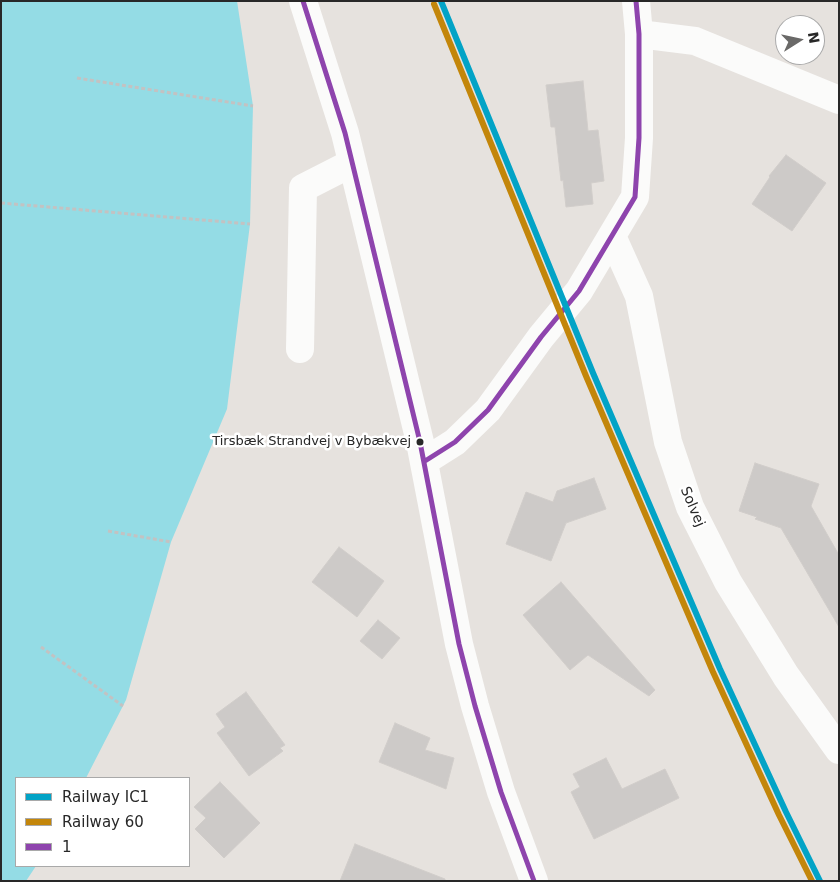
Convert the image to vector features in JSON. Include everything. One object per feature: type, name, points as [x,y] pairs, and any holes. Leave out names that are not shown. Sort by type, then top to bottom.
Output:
[{"type":"street","points":[[303,1],[345,133],[424,460],[463,662],[501,792],[534,881]]},
{"type":"street","points":[[424,460],[455,442],[488,410],[541,337],[579,292],[635,197],[639,138],[639,34],[636,1]]},
{"type":"street","points":[[639,34],[695,41],[839,100]]},
{"type":"street","points":[[300,349],[303,188],[352,163]]},
{"type":"street","name":"Solvej","points":[[612,236],[640,296],[668,442],[690,507],[728,582],[786,676],[839,750]]},
{"type":"path","points":[[77,78],[253,106]]},
{"type":"path","points":[[1,203],[250,224]]},
{"type":"path","points":[[108,531],[171,542]]},
{"type":"path","points":[[40,647],[123,706]]},
{"type":"water","points":[[1,1],[237,1],[253,106],[250,224],[227,409],[171,542],[126,700],[87,777],[15,777],[15,867],[35,867],[26,881],[1,881]]},
{"type":"building","points":[[583,81],[588,131],[598,130],[604,181],[591,183],[593,204],[566,207],[555,127],[551,127],[546,85]]},
{"type":"building","points":[[786,155],[826,183],[792,231],[752,204],[769,176]]},
{"type":"building","points":[[755,463],[819,484],[811,506],[839,555],[839,627],[781,528],[739,511]]},
{"type":"building","points":[[594,478],[606,509],[566,523],[551,561],[506,544],[526,492],[553,502],[557,491]]},
{"type":"building","points":[[339,547],[384,581],[357,617],[312,582]]},
{"type":"building","points":[[561,582],[655,690],[649,696],[588,655],[570,670],[523,615]]},
{"type":"building","points":[[378,620],[400,638],[382,659],[360,641]]},
{"type":"building","points":[[246,692],[285,745],[280,748],[283,751],[249,776],[217,733],[225,727],[216,714]]},
{"type":"building","points":[[395,723],[430,738],[425,750],[454,758],[446,789],[379,762]]},
{"type":"building","points":[[606,758],[622,789],[665,769],[679,798],[594,839],[571,792],[580,787],[573,774]]},
{"type":"building","points":[[220,782],[260,823],[224,858],[195,829],[206,818],[194,807]]},
{"type":"building","points":[[355,844],[445,879],[445,881],[340,881]]},
{"type":"rail line","name":"IC1","points":[[441,1],[593,373],[720,669],[820,881]]},
{"type":"rail line","name":"60","points":[[434,4],[586,376],[713,672],[779,815],[812,881]]},
{"type":"transit line","name":"1","points":[[303,1],[345,133],[420,442],[459,644],[475,706],[501,792],[534,881]]},
{"type":"transit line","name":"1","points":[[425,461],[455,442],[488,410],[541,337],[579,291],[635,197],[639,138],[639,34],[636,1]]},
{"type":"place","name":"Tirsbæk Strandvej v Bybækvej","points":[[420,442]]}]
